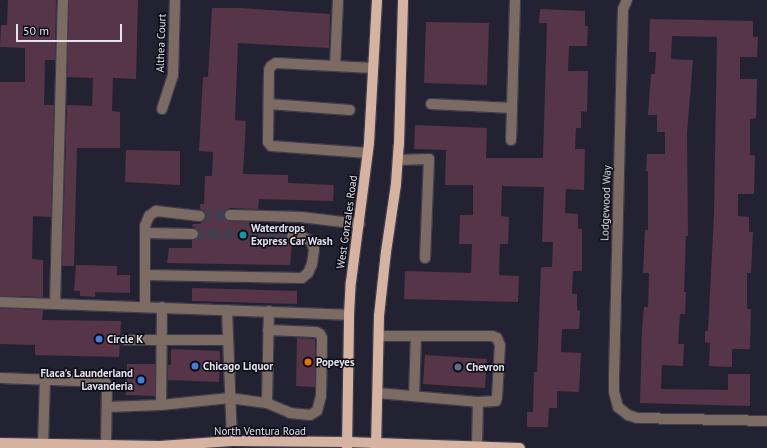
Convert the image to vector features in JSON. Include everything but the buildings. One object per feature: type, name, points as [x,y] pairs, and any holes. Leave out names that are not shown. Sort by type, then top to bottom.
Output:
[{"type":"main road","name":"West Gonzales Road","points":[[347,445],[349,314],[351,282],[360,224],[368,153],[377,0]]},
{"type":"main road","points":[[376,446],[379,336],[383,278],[398,160],[403,0]]},
{"type":"main road","name":"North Ventura Road","points":[[0,443],[160,446],[232,442],[520,448]]},
{"type":"street","points":[[55,303],[63,0]]},
{"type":"street","name":"Althea Court","points":[[162,109],[173,75],[175,0]]},
{"type":"street","points":[[335,66],[338,0]]},
{"type":"street","points":[[511,140],[515,0]]},
{"type":"street","name":"Lodgewood Way","points":[[627,0],[624,9],[614,373],[614,392],[618,407],[628,415],[638,418],[767,420]]},
{"type":"street","points":[[368,153],[271,146],[268,142],[270,70],[271,66],[276,63],[373,68]]},
{"type":"street","points":[[269,104],[350,110]]},
{"type":"street","points":[[431,104],[512,108]]},
{"type":"street","points":[[398,160],[429,159],[425,258]]},
{"type":"street","points":[[145,306],[145,226],[149,216],[156,211],[200,216]]},
{"type":"street","points":[[230,215],[300,217],[360,224]]},
{"type":"street","points":[[145,233],[193,234]]},
{"type":"street","points":[[145,275],[302,278],[308,273],[312,264],[314,249],[311,241],[292,236]]},
{"type":"street","points":[[0,302],[349,314]]},
{"type":"street","points":[[161,405],[162,307]]},
{"type":"street","points":[[226,310],[232,442]]},
{"type":"street","points":[[267,404],[269,311]]},
{"type":"street","points":[[107,407],[161,405],[230,398],[267,404],[290,413],[310,415],[317,411],[321,396],[322,338],[320,334],[316,332],[268,330]]},
{"type":"street","points":[[378,393],[478,402],[496,401],[500,345],[497,338],[492,336],[379,336]]},
{"type":"street","points":[[414,396],[416,336]]},
{"type":"street","points":[[125,340],[228,340]]},
{"type":"street","points":[[0,378],[105,382],[107,407],[106,446]]},
{"type":"street","points":[[44,444],[45,379]]},
{"type":"street","points":[[477,447],[478,402]]},
{"type":"tunnel","points":[[200,216],[230,215]]},
{"type":"tunnel","points":[[193,234],[292,236]]},
{"type":"place","name":"Waterdrops Express Car Wash","points":[[243,235]]},
{"type":"place","name":"Circle K","points":[[99,339]]},
{"type":"place","name":"Popeyes","points":[[308,362]]},
{"type":"place","name":"Chicago Liquor","points":[[195,366]]},
{"type":"place","name":"Chevron","points":[[458,367]]},
{"type":"place","name":"Flaca's Launderland Lavanderia","points":[[141,380]]}]
